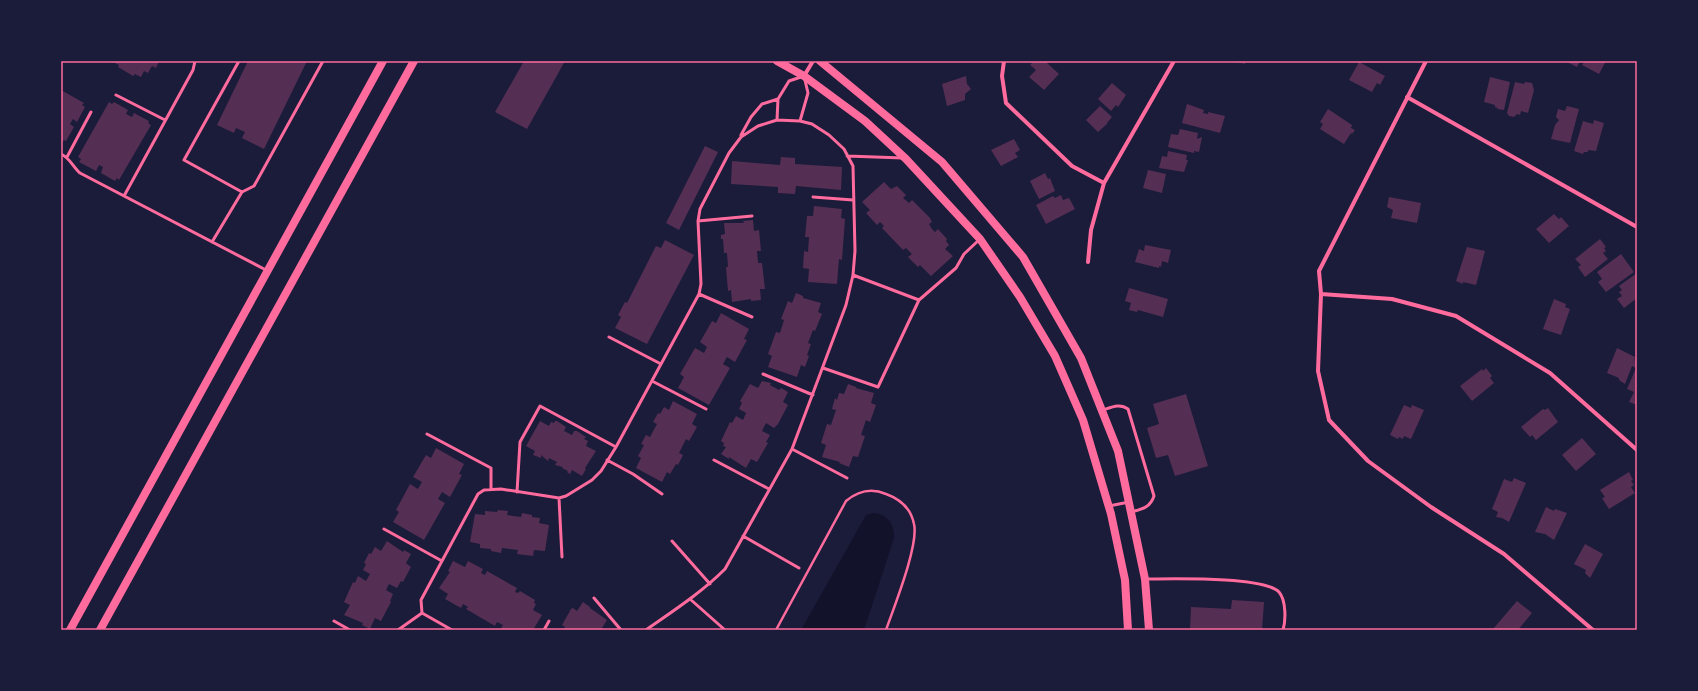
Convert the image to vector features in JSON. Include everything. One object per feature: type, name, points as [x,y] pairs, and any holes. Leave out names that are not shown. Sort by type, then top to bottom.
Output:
[{"type":"main road","points":[[70,630],[383,61]]},
{"type":"main road","points":[[100,630],[414,61]]},
{"type":"main road","points":[[777,61],[804,76],[865,121],[906,159],[980,240],[1020,297],[1055,356],[1082,420],[1108,506],[1125,580],[1128,630]]},
{"type":"main road","points":[[820,61],[942,162],[1023,257],[1081,358],[1118,451],[1146,579],[1149,630]]},
{"type":"street","points":[[804,76],[813,61]]},
{"type":"street","points":[[1004,61],[1002,76],[1006,103],[1072,166],[1104,183]]},
{"type":"street","points":[[1088,262],[1092,230],[1104,183],[1174,61]]},
{"type":"street","points":[[1426,61],[1319,271],[1320,294],[1318,371],[1329,420],[1368,461],[1431,507],[1504,554],[1593,630]]},
{"type":"street","points":[[1407,97],[1637,227]]},
{"type":"street","points":[[1320,294],[1392,299],[1456,316],[1550,373],[1637,450]]},
{"type":"lane","points":[[124,196],[193,70],[195,61]]},
{"type":"lane","points":[[239,61],[184,160],[242,192]]},
{"type":"lane","points":[[212,242],[242,192],[254,186],[323,61]]},
{"type":"lane","points":[[777,120],[778,99],[789,81],[804,76],[808,93],[800,121]]},
{"type":"lane","points":[[116,95],[165,120]]},
{"type":"lane","points":[[422,613],[421,600],[478,494],[484,490],[491,489],[559,498],[566,496],[592,480],[601,471],[699,294],[701,284],[698,221],[700,209],[729,153],[741,137],[751,117],[762,104],[778,99]]},
{"type":"lane","points":[[67,156],[91,112]]},
{"type":"lane","points":[[646,630],[710,584],[725,569],[792,449],[846,305],[853,275],[855,250],[853,166],[844,148],[830,135],[812,124],[800,121],[777,120],[758,126],[741,137]]},
{"type":"lane","points":[[61,154],[67,156],[73,167],[80,174],[268,271]]},
{"type":"lane","points":[[847,156],[906,159]]},
{"type":"lane","points":[[813,197],[853,200]]},
{"type":"lane","points":[[698,221],[752,216]]},
{"type":"lane","points":[[823,368],[878,387],[919,300],[956,268],[964,254],[980,240]]},
{"type":"lane","points":[[853,275],[919,300]]},
{"type":"lane","points":[[699,294],[752,318]]},
{"type":"lane","points":[[609,337],[661,364]]},
{"type":"lane","points":[[763,374],[813,395]]},
{"type":"lane","points":[[652,381],[706,409]]},
{"type":"lane","points":[[517,492],[520,442],[540,406],[616,446]]},
{"type":"lane","points":[[1102,410],[1116,406],[1123,406],[1128,409],[1154,496],[1152,504],[1148,507],[1131,512]]},
{"type":"lane","points":[[427,434],[491,468],[491,489]]},
{"type":"lane","points":[[792,449],[847,478]]},
{"type":"lane","points":[[607,460],[633,474],[662,494]]},
{"type":"lane","points":[[714,460],[769,490]]},
{"type":"lane","points":[[559,498],[562,557]]},
{"type":"lane","points":[[1108,506],[1129,502]]},
{"type":"lane","points":[[384,529],[442,561]]},
{"type":"lane","points":[[743,536],[799,568]]},
{"type":"lane","points":[[672,541],[710,584]]},
{"type":"lane","points":[[1146,579],[1219,580],[1256,583],[1278,591],[1284,600],[1283,630]]},
{"type":"lane","points":[[594,598],[620,630]]},
{"type":"lane","points":[[690,599],[725,630]]},
{"type":"lane","points":[[398,630],[422,613]]},
{"type":"lane","points":[[422,613],[452,630]]},
{"type":"lane","points":[[334,621],[350,630]]},
{"type":"lane","points":[[544,630],[549,621]]},
{"type":"path","points":[[776,630],[846,501],[860,492],[868,491],[877,491],[896,498],[911,514],[915,525],[915,536],[910,558],[886,630]]},
{"type":"shaded area","points":[[873,513],[883,515],[889,521],[893,528],[894,538],[864,630],[801,630],[866,515]]},
{"type":"building","points":[[111,61],[159,61],[156,68],[152,66],[148,73],[144,71],[141,77],[135,74],[133,76],[118,67],[119,65]]},
{"type":"building","points":[[248,61],[307,61],[264,149],[242,138],[245,132],[236,128],[234,133],[217,125]]},
{"type":"building","points":[[524,61],[565,61],[527,129],[495,112]]},
{"type":"building","points":[[1034,61],[1045,61],[1059,74],[1044,90],[1029,77],[1036,70],[1030,65]]},
{"type":"building","points":[[1232,61],[1245,61],[1245,64]]},
{"type":"building","points":[[1565,61],[1580,61],[1577,67]]},
{"type":"building","points":[[1585,61],[1606,61],[1599,74],[1582,65]]},
{"type":"building","points":[[1359,62],[1385,76],[1380,85],[1377,83],[1372,92],[1349,80]]},
{"type":"building","points":[[966,76],[967,84],[971,89],[965,94],[965,100],[947,106],[942,84]]},
{"type":"building","points":[[1490,77],[1510,82],[1504,110],[1497,109],[1498,108],[1495,107],[1495,105],[1484,102]]},
{"type":"building","points":[[1515,82],[1524,84],[1525,82],[1532,83],[1534,90],[1528,113],[1521,111],[1520,115],[1517,114],[1514,117],[1509,116],[1507,113]]},
{"type":"building","points":[[1112,83],[1126,95],[1118,107],[1116,105],[1111,111],[1098,99]]},
{"type":"building","points":[[61,90],[84,103],[82,105],[85,107],[77,122],[73,119],[70,124],[74,127],[66,141],[64,140],[62,143],[61,142]]},
{"type":"building","points":[[109,102],[112,104],[114,102],[128,110],[126,114],[132,117],[134,113],[149,121],[148,123],[151,125],[119,180],[117,178],[115,181],[101,173],[103,167],[99,165],[96,171],[79,162],[81,159],[78,157]]},
{"type":"building","points":[[1187,104],[1204,110],[1203,113],[1208,114],[1208,112],[1225,116],[1220,133],[1182,123]]},
{"type":"building","points":[[1100,106],[1112,117],[1098,132],[1086,120]]},
{"type":"building","points":[[1567,106],[1579,109],[1570,143],[1551,139],[1555,125],[1559,120],[1556,117],[1558,109],[1565,111]]},
{"type":"building","points":[[1328,109],[1352,125],[1351,128],[1355,130],[1352,134],[1351,133],[1344,144],[1320,129],[1323,124],[1320,122]]},
{"type":"building","points":[[1594,120],[1604,123],[1596,151],[1588,150],[1588,152],[1584,152],[1583,154],[1574,151],[1583,121],[1593,124]]},
{"type":"building","points":[[1180,129],[1198,133],[1197,139],[1202,137],[1199,152],[1194,151],[1194,153],[1168,147],[1171,134],[1178,135]]},
{"type":"building","points":[[1014,139],[1020,150],[1015,153],[1018,157],[1001,166],[991,150]]},
{"type":"building","points":[[705,146],[718,152],[679,230],[666,223]]},
{"type":"building","points":[[1168,151],[1187,155],[1186,160],[1188,160],[1184,172],[1159,168],[1162,156],[1167,157]]},
{"type":"building","points":[[781,157],[795,158],[795,164],[842,167],[841,190],[796,186],[795,194],[778,193],[778,187],[731,184],[732,161],[780,165]]},
{"type":"building","points":[[1148,170],[1166,174],[1162,193],[1143,188]]},
{"type":"building","points":[[1045,173],[1048,179],[1050,178],[1055,191],[1039,199],[1030,181]]},
{"type":"building","points":[[884,182],[891,189],[897,186],[906,195],[903,198],[909,203],[912,200],[930,218],[932,222],[929,224],[932,229],[935,232],[938,229],[947,239],[946,241],[949,245],[945,249],[953,256],[931,276],[920,265],[918,267],[908,257],[912,254],[906,248],[903,250],[882,228],[884,226],[880,222],[877,225],[866,213],[870,210],[862,202]]},
{"type":"building","points":[[1061,195],[1063,200],[1069,198],[1075,209],[1046,224],[1036,205],[1053,196],[1055,198]]},
{"type":"building","points":[[1389,197],[1421,203],[1417,223],[1391,218],[1393,210],[1387,207]]},
{"type":"building","points":[[814,206],[842,209],[841,218],[845,219],[842,260],[839,259],[837,284],[808,282],[809,269],[803,268],[804,251],[808,252],[809,237],[805,237],[807,216],[813,216]]},
{"type":"building","points":[[1554,214],[1559,219],[1561,217],[1569,226],[1549,243],[1536,229]]},
{"type":"building","points":[[753,220],[754,231],[759,230],[761,251],[757,251],[758,263],[762,263],[765,289],[760,289],[761,300],[751,301],[751,299],[732,302],[731,290],[728,291],[726,267],[728,267],[727,253],[724,253],[723,239],[721,239],[721,235],[725,234],[724,223],[744,223],[743,221]]},
{"type":"building","points":[[1600,239],[1606,247],[1604,248],[1606,251],[1603,253],[1608,259],[1585,277],[1578,267],[1581,265],[1575,259]]},
{"type":"building","points":[[665,240],[694,255],[647,344],[615,328],[621,317],[618,315],[625,302],[627,303],[656,246],[661,248]]},
{"type":"building","points":[[1145,245],[1171,250],[1168,263],[1162,261],[1161,267],[1159,266],[1159,268],[1135,262],[1139,249],[1144,251]]},
{"type":"building","points":[[1467,247],[1485,251],[1476,285],[1463,282],[1463,284],[1456,281]]},
{"type":"building","points":[[1621,254],[1634,272],[1606,292],[1598,282],[1602,279],[1597,272]]},
{"type":"building","points":[[1637,273],[1637,298],[1624,308],[1617,299],[1622,296],[1619,292],[1622,290],[1619,286]]},
{"type":"building","points":[[1129,288],[1168,299],[1163,317],[1138,310],[1137,312],[1129,310],[1131,303],[1125,301]]},
{"type":"building","points":[[796,293],[803,296],[803,298],[821,303],[818,312],[822,314],[808,343],[811,344],[805,367],[801,365],[797,377],[768,367],[772,356],[768,354],[776,332],[780,333],[784,320],[781,319],[788,301],[792,303]]},
{"type":"building","points":[[1554,299],[1566,304],[1565,307],[1570,309],[1561,335],[1543,329]]},
{"type":"building","points":[[721,313],[749,329],[744,339],[747,340],[735,362],[727,357],[723,364],[730,368],[709,405],[678,388],[684,377],[680,374],[695,348],[704,353],[707,347],[700,342],[712,321],[716,323]]},
{"type":"building","points":[[1617,348],[1635,357],[1633,364],[1637,354],[1637,405],[1629,402],[1634,392],[1627,389],[1636,368],[1632,366],[1625,384],[1619,380],[1619,378],[1607,373]]},
{"type":"building","points":[[1486,368],[1492,376],[1490,378],[1494,383],[1472,401],[1460,386],[1482,369],[1483,371]]},
{"type":"building","points":[[762,381],[771,383],[770,385],[779,390],[781,388],[788,392],[783,402],[788,405],[778,424],[774,428],[766,423],[762,431],[770,435],[766,442],[768,443],[757,462],[751,459],[746,468],[729,457],[729,459],[721,454],[726,447],[723,446],[724,443],[721,441],[730,422],[732,423],[736,416],[743,420],[746,413],[739,409],[742,403],[740,401],[750,384],[758,388]]},
{"type":"building","points":[[848,384],[874,393],[871,403],[876,405],[870,422],[866,420],[861,435],[865,436],[858,457],[853,456],[849,467],[839,463],[840,462],[822,457],[826,445],[821,443],[827,424],[831,425],[836,410],[832,409],[835,398],[837,400],[839,393],[844,394]]},
{"type":"building","points":[[1186,394],[1208,466],[1175,476],[1168,455],[1156,458],[1147,428],[1159,424],[1153,404]]},
{"type":"building","points":[[673,401],[697,414],[692,424],[697,427],[689,441],[686,439],[679,453],[683,455],[678,465],[676,464],[670,474],[667,472],[662,482],[636,468],[641,458],[638,456],[644,445],[641,444],[646,435],[650,437],[657,424],[653,422],[658,413],[660,414],[664,407],[669,410]]},
{"type":"building","points":[[1404,405],[1411,408],[1412,405],[1424,410],[1411,439],[1404,436],[1403,439],[1399,437],[1398,439],[1390,435]]},
{"type":"building","points":[[1548,408],[1558,422],[1536,440],[1532,435],[1530,437],[1521,427],[1543,409],[1545,410]]},
{"type":"building","points":[[540,421],[549,426],[551,422],[554,423],[557,421],[566,427],[564,431],[572,435],[574,431],[577,431],[586,437],[584,439],[588,441],[586,446],[596,451],[585,468],[586,469],[582,476],[572,470],[570,474],[562,468],[563,467],[555,465],[557,462],[549,458],[548,461],[541,455],[541,458],[533,455],[535,451],[526,446]]},
{"type":"building","points":[[1582,438],[1596,454],[1576,471],[1562,455]]},
{"type":"building","points":[[436,448],[464,464],[459,474],[462,475],[450,497],[442,492],[438,499],[445,503],[424,540],[393,522],[399,512],[396,510],[410,484],[418,489],[422,482],[413,477],[426,455],[431,458]]},
{"type":"building","points":[[1629,472],[1633,480],[1631,481],[1634,485],[1631,487],[1635,493],[1609,509],[1602,498],[1605,497],[1600,490]]},
{"type":"building","points":[[1514,478],[1526,483],[1509,522],[1502,518],[1496,517],[1498,512],[1492,509],[1504,479],[1512,482]]},
{"type":"building","points":[[1546,507],[1554,511],[1555,509],[1567,513],[1554,540],[1545,534],[1535,532]]},
{"type":"building","points":[[498,510],[508,511],[507,515],[521,517],[522,513],[532,515],[532,517],[540,518],[539,523],[549,525],[545,551],[534,550],[533,556],[517,554],[518,550],[502,548],[501,553],[491,551],[491,549],[480,548],[480,544],[470,542],[475,514],[485,515],[485,511],[497,512]]},
{"type":"building","points":[[387,541],[403,552],[404,550],[411,554],[406,563],[411,567],[403,582],[401,581],[397,588],[389,584],[386,590],[393,594],[390,601],[391,602],[381,621],[375,618],[370,629],[362,625],[363,623],[344,615],[350,605],[344,602],[353,582],[355,583],[358,576],[366,581],[370,574],[363,570],[366,564],[364,563],[369,553],[371,554],[375,547],[381,551]]},
{"type":"building","points":[[1585,544],[1603,554],[1590,578],[1585,573],[1586,570],[1574,564]]},
{"type":"building","points":[[453,561],[465,567],[468,561],[483,569],[481,573],[485,575],[487,571],[517,588],[515,592],[518,593],[520,591],[535,600],[534,603],[536,604],[533,610],[542,615],[533,630],[503,630],[501,628],[503,625],[497,622],[495,626],[466,609],[468,607],[463,604],[461,608],[445,599],[448,594],[439,588],[450,572],[448,571]]},
{"type":"building","points":[[1232,600],[1264,602],[1262,630],[1190,630],[1191,607],[1231,609]]},
{"type":"building","points":[[1517,601],[1532,613],[1518,630],[1494,630],[1493,629]]},
{"type":"building","points":[[583,602],[607,620],[602,628],[605,630],[563,630],[565,627],[562,625],[571,609],[573,608],[577,611]]}]
